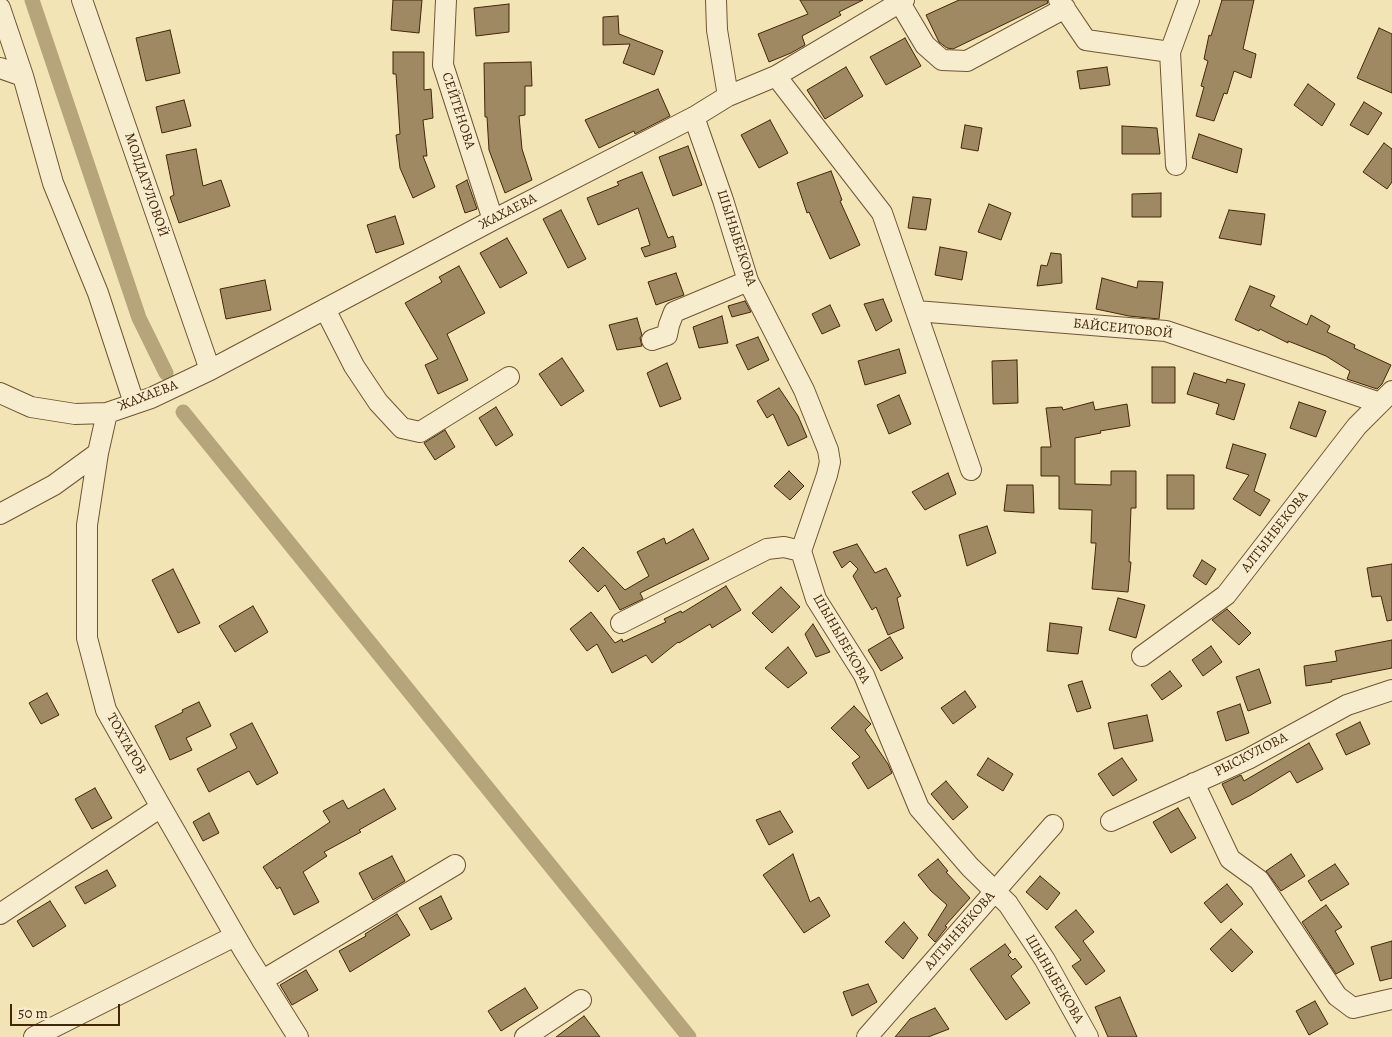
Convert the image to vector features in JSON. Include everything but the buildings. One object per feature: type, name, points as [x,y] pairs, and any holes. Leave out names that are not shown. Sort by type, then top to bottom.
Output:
[{"type":"street","name":"МОЛДАГУЛОВОЙ","points":[[82,0],[206,372]]},
{"type":"street","name":"СЕЙТЕНОВА","points":[[446,0],[443,65],[493,220]]},
{"type":"street","points":[[716,0],[717,30],[728,96]]},
{"type":"street","points":[[1176,165],[1170,52],[1189,0]]},
{"type":"street","name":"ЖАХАЕВА","points":[[0,393],[31,407],[76,414],[107,412],[142,401],[206,372],[493,220],[694,117],[728,96],[776,76],[902,1]]},
{"type":"street","points":[[902,1],[924,45],[942,60],[967,61],[1062,4],[1086,40],[1170,52]]},
{"type":"street","points":[[0,8],[23,76],[53,183],[142,401]]},
{"type":"street","points":[[0,68],[23,76]]},
{"type":"street","points":[[776,76],[882,213],[971,470]]},
{"type":"street","name":"ШЫНЫБЕКОВА","points":[[694,117],[724,200],[748,282],[804,390],[828,450],[830,462],[827,475],[801,551],[816,599],[864,675],[920,808],[970,867],[1008,904],[1045,960],[1088,1037]]},
{"type":"street","points":[[652,340],[667,335],[674,312],[748,282]]},
{"type":"street","points":[[325,309],[354,366],[378,402],[402,428],[420,432],[509,377]]},
{"type":"street","name":"БАЙСЕИТОВОЙ","points":[[916,311],[1166,331],[1386,397]]},
{"type":"street","name":"АЛТЫНБЕКОВА","points":[[1142,656],[1226,595],[1357,426],[1386,397]]},
{"type":"street","name":"ТОХТАРОВ","points":[[107,412],[98,453],[87,524],[87,638],[106,710],[236,936],[298,1037]]},
{"type":"street","points":[[0,514],[54,485],[98,453]]},
{"type":"street","points":[[621,623],[768,549],[784,547],[801,551]]},
{"type":"street","name":"РЫСКУЛОВА","points":[[1111,821],[1248,758],[1347,706],[1392,690]]},
{"type":"street","points":[[1194,783],[1230,859],[1259,880],[1337,996],[1353,1008],[1392,999]]},
{"type":"street","points":[[0,914],[161,807]]},
{"type":"street","name":"АЛТЫНБЕКОВА","points":[[867,1037],[1053,825]]},
{"type":"street","points":[[263,980],[455,865]]},
{"type":"street","points":[[34,1037],[236,936]]},
{"type":"street","points":[[524,1037],[581,1000]]},
{"type":"waterway","points":[[32,0],[139,318],[166,373]]},
{"type":"waterway","points":[[183,412],[689,1037]]}]
